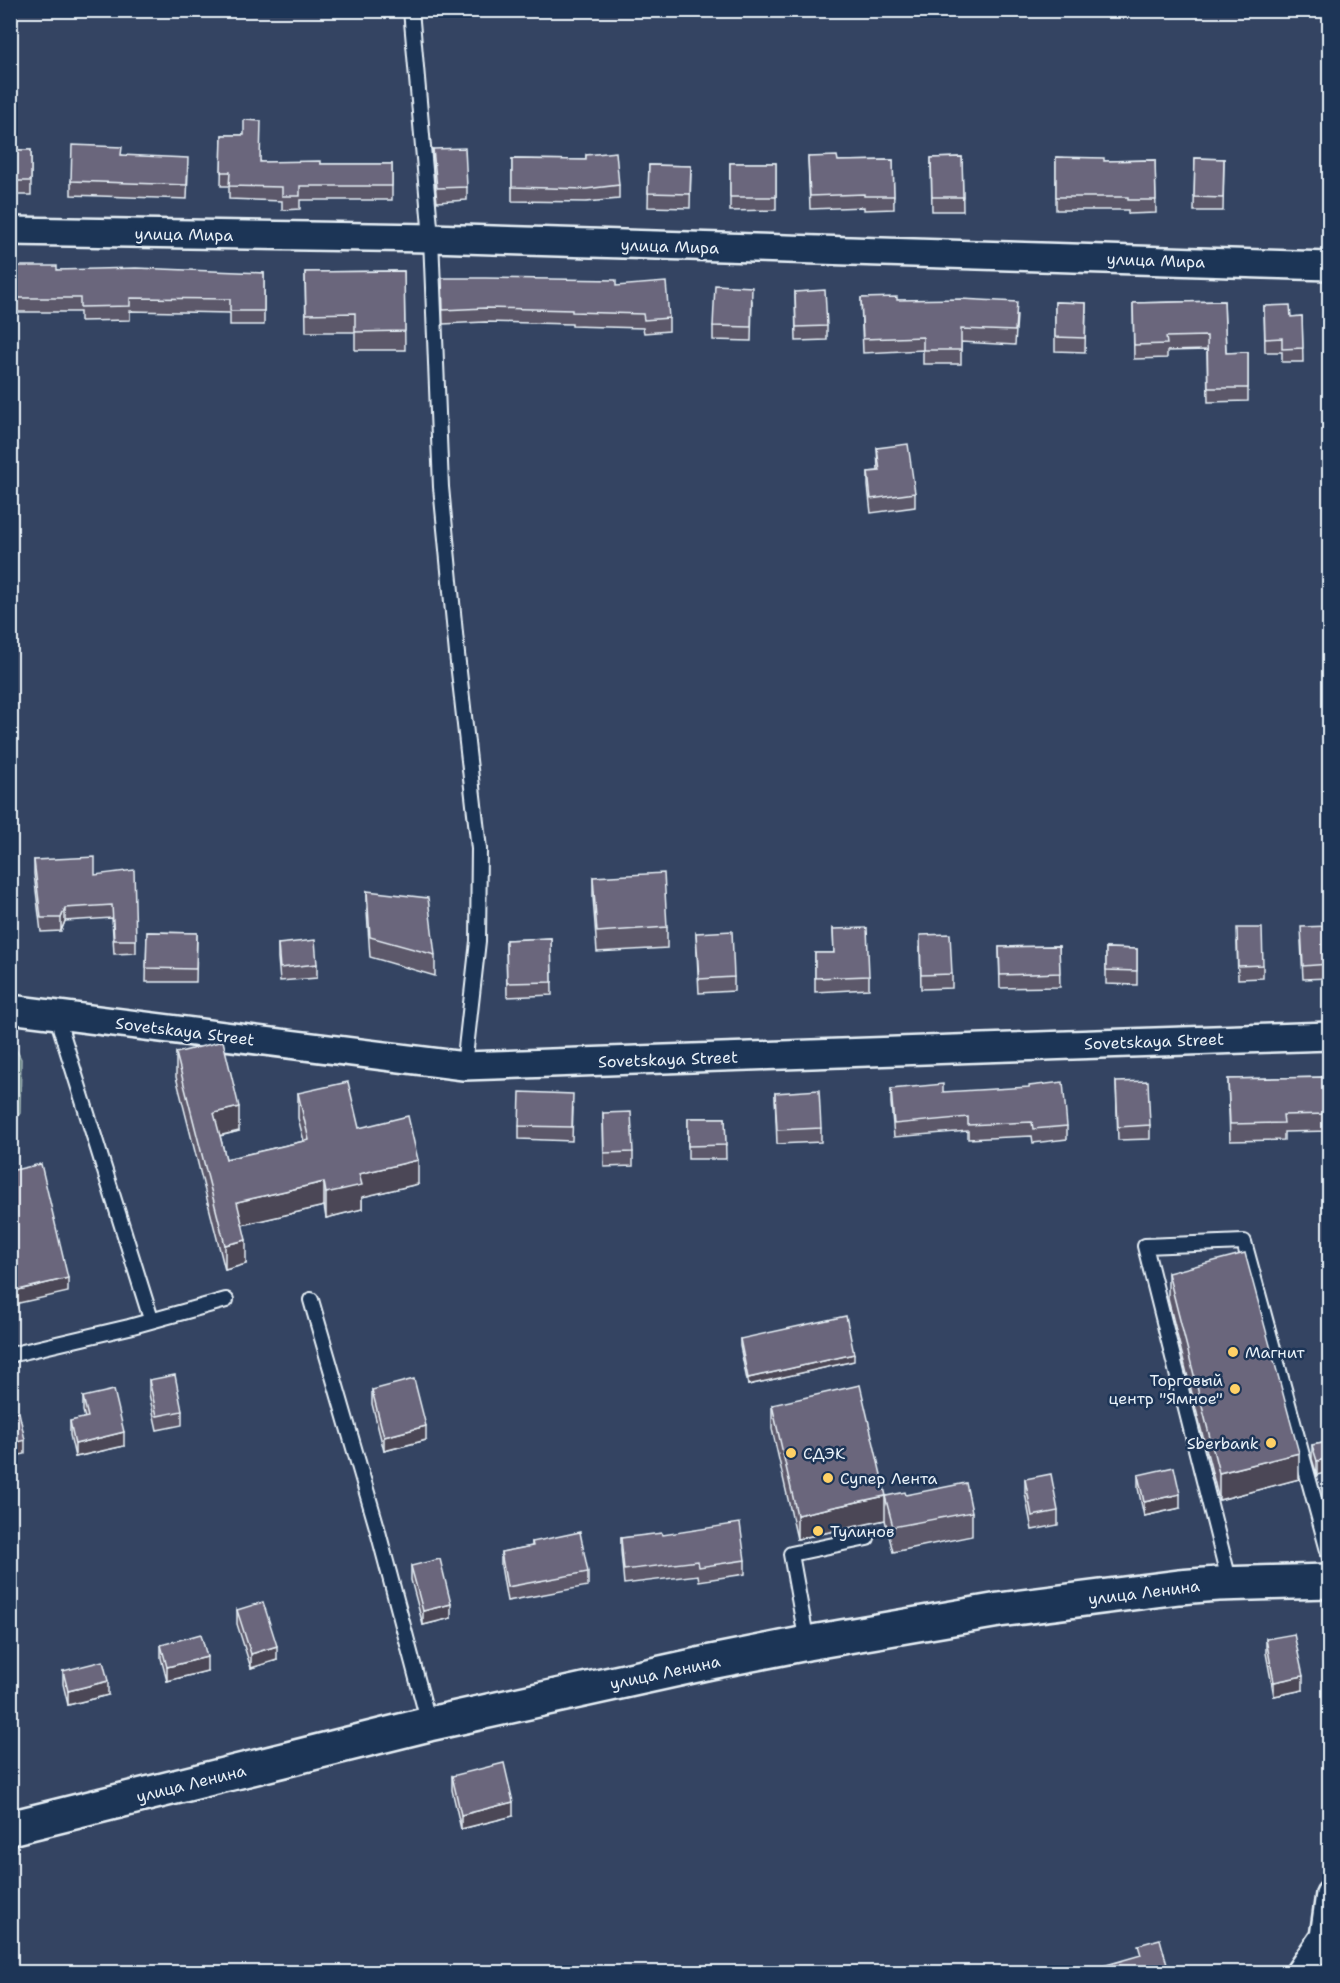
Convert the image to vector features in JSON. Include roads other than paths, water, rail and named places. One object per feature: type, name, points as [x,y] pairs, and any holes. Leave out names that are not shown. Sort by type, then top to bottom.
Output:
[{"type":"street","name":"улица Мира","points":[[10,231],[432,238],[1329,266]]},
{"type":"street","name":"Sovetskaya Street","points":[[10,1009],[464,1066],[1329,1036]]},
{"type":"street","name":"улица Ленина","points":[[10,1828],[429,1724],[807,1643],[999,1610],[1179,1587],[1329,1581]]},
{"type":"street","points":[[1300,1972],[1324,1937],[1329,1894]]},
{"type":"lane","points":[[411,10],[432,238],[441,487],[479,849],[478,941],[464,1066]]},
{"type":"lane","points":[[56,1014],[151,1319]]},
{"type":"lane","points":[[1230,1584],[1145,1246],[1244,1242],[1329,1558]]},
{"type":"lane","points":[[10,1355],[226,1300]]},
{"type":"lane","points":[[311,1300],[376,1524],[429,1724]]},
{"type":"lane","points":[[807,1643],[791,1554],[867,1538]]},
{"type":"place","name":"Магнит","points":[[1233,1352]]},
{"type":"place","name":"Торговый центр \"Ямное\"","points":[[1235,1389]]},
{"type":"place","name":"Sberbank","points":[[1271,1443]]},
{"type":"place","name":"СДЭК","points":[[791,1453]]},
{"type":"place","name":"Супер Лента","points":[[828,1478]]},
{"type":"place","name":"Тулинов","points":[[818,1531]]}]
